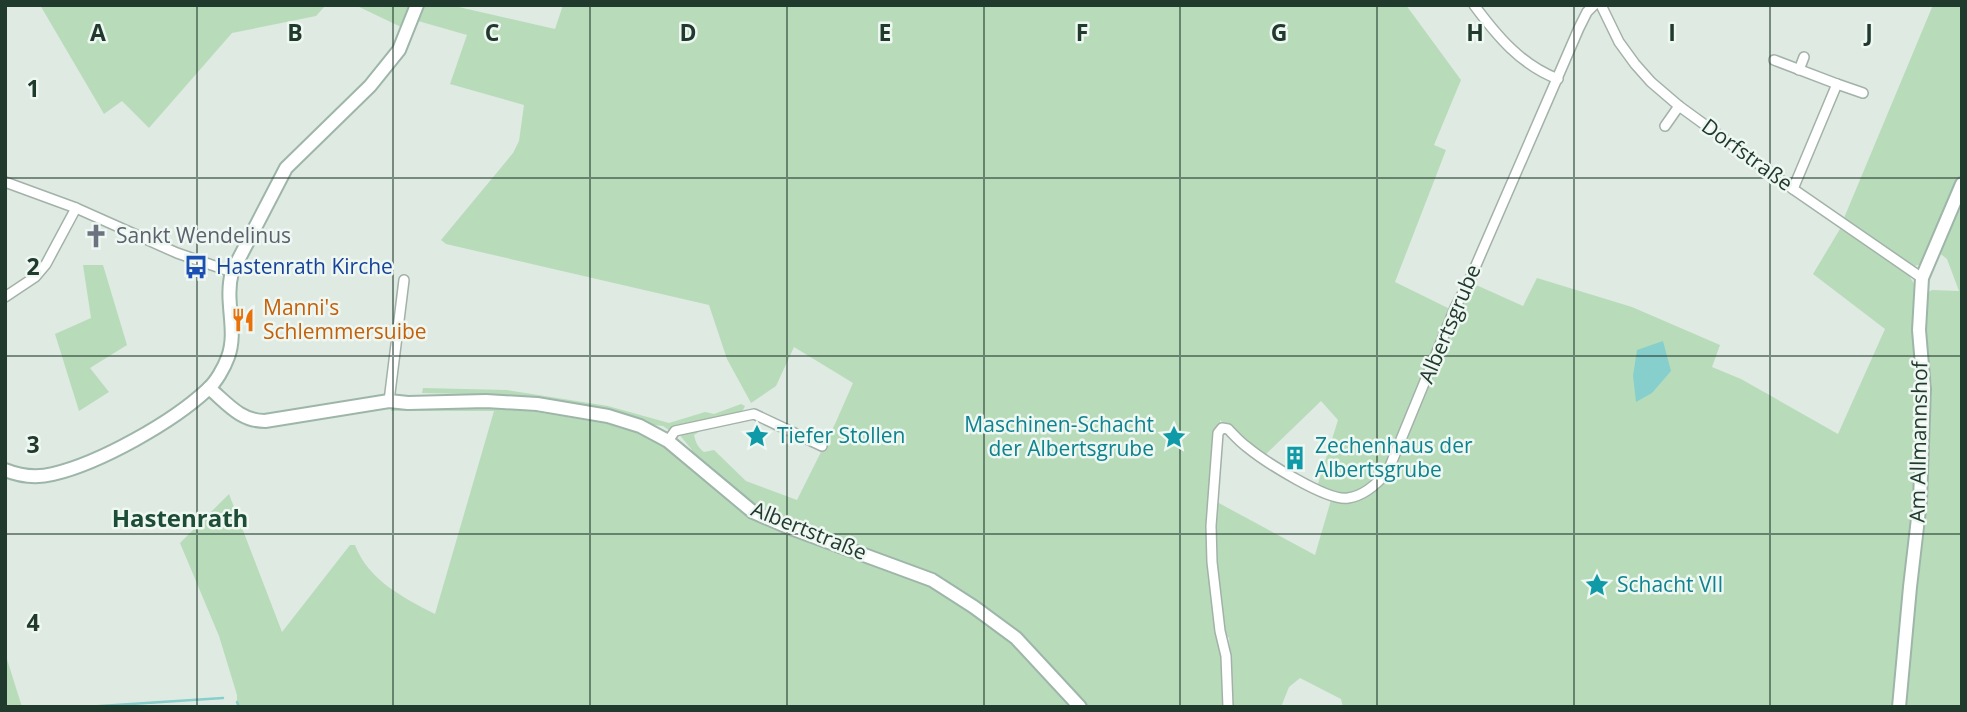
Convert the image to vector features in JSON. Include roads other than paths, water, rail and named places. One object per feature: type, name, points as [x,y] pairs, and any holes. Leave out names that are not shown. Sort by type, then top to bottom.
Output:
[{"type":"main road","points":[[5,470],[28,476],[52,475],[83,463],[139,437],[209,388],[229,355],[232,339],[228,291],[232,272],[286,168],[370,86],[399,50],[417,5]]},
{"type":"main road","name":"Am Allmannshof","points":[[1899,707],[1920,501],[1924,389],[1919,330],[1922,278],[1962,184]]},
{"type":"main road","name":"Albertstraße","points":[[209,388],[236,411],[253,421],[389,401],[408,404],[486,401],[537,404],[608,416],[639,426],[668,441],[753,512],[932,580],[964,600],[1016,638],[1080,707]]},
{"type":"street","points":[[1474,5],[1516,55],[1558,79]]},
{"type":"street","name":"Albertsgrube","points":[[1228,707],[1226,656],[1218,620],[1212,562],[1211,526],[1218,433],[1222,428],[1228,429],[1248,448],[1283,471],[1337,499],[1349,498],[1368,489],[1388,471],[1516,169],[1581,22],[1594,5]]},
{"type":"street","name":"Dorfstraße","points":[[1601,5],[1619,42],[1635,64],[1679,106],[1922,278]]},
{"type":"street","points":[[1799,70],[1804,57]]},
{"type":"street","points":[[1774,60],[1863,93]]},
{"type":"street","points":[[1794,189],[1837,84]]},
{"type":"street","points":[[1665,126],[1679,106]]},
{"type":"street","points":[[5,182],[76,208],[177,253],[232,272]]},
{"type":"street","points":[[5,298],[35,277],[46,264],[76,208]]},
{"type":"street","points":[[389,401],[404,280]]},
{"type":"street","points":[[668,441],[675,431],[754,414],[822,446]]},
{"type":"water","points":[[1663,341],[1671,371],[1652,393],[1636,402],[1633,376],[1637,350]]},
{"type":"waterway","points":[[85,707],[223,698]]},
{"type":"waterway","points":[[237,702],[239,707]]},
{"type":"place","name":"Sankt Wendelinus","points":[[96,236]]},
{"type":"place","name":"Hastenrath Kirche","points":[[196,267]]},
{"type":"place","name":"Manni's Schlemmersuibe","points":[[243,320]]},
{"type":"place","name":"Tiefer Stollen","points":[[757,436]]},
{"type":"place","name":"Maschinen-Schacht der Albertsgrube","points":[[1174,437]]},
{"type":"place","name":"Zechenhaus der Albertsgrube","points":[[1295,458]]},
{"type":"place","name":"Schacht VII","points":[[1597,585]]},
{"type":"district","name":"Hastenrath","points":[[180,519]]}]
